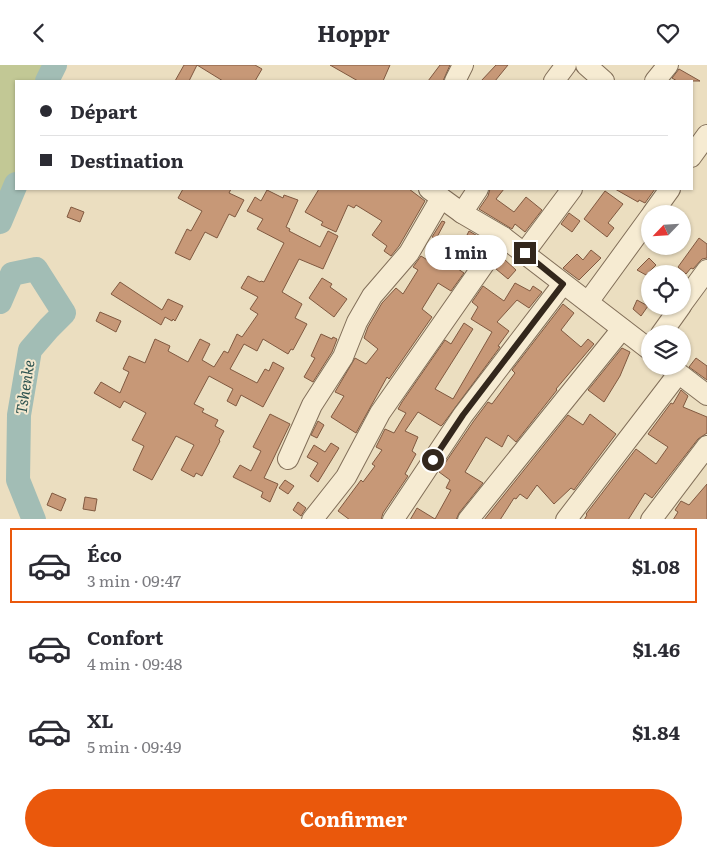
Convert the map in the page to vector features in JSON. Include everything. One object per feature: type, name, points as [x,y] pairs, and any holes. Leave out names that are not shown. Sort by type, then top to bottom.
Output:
[{"type":"street","points":[[456,80],[463,65]]},
{"type":"street","points":[[555,80],[566,65]]},
{"type":"street","points":[[586,65],[603,80]]},
{"type":"street","points":[[656,80],[668,65]]},
{"type":"street","points":[[693,154],[702,138]]},
{"type":"street","points":[[462,213],[477,190]]},
{"type":"street","points":[[525,253],[571,190]]},
{"type":"street","points":[[658,205],[669,190]]},
{"type":"street","points":[[288,459],[312,405],[343,357],[357,321],[372,297],[409,253],[435,193],[462,213],[503,237],[641,343]]},
{"type":"street","points":[[588,302],[641,229]]},
{"type":"street","points":[[312,519],[346,477],[380,413],[503,237]]},
{"type":"street","points":[[691,292],[707,270]]},
{"type":"street","points":[[393,519],[463,415],[563,284]]},
{"type":"street","points":[[468,519],[622,329]]},
{"type":"street","points":[[566,519],[670,375]]},
{"type":"street","points":[[681,375],[707,395]]},
{"type":"street","points":[[651,519],[707,446]]},
{"type":"green space","points":[[0,65],[67,65],[60,80],[15,80],[15,177],[0,235]]},
{"type":"building","points":[[184,65],[197,65],[190,80],[176,80]]},
{"type":"building","points":[[197,65],[255,65],[262,69],[256,80],[221,80]]},
{"type":"building","points":[[330,65],[390,65],[383,80],[356,80]]},
{"type":"building","points":[[440,65],[450,65],[443,80],[429,80]]},
{"type":"building","points":[[496,65],[508,65],[496,80],[482,80]]},
{"type":"building","points":[[679,69],[700,81],[675,80],[672,78]]},
{"type":"building","points":[[182,190],[230,190],[229,193],[244,200],[235,217],[229,214],[217,238],[205,232],[190,260],[175,253],[187,229],[191,231],[202,211],[178,198]]},
{"type":"building","points":[[267,190],[283,198],[284,195],[298,200],[286,227],[290,229],[289,231],[320,247],[328,231],[338,236],[323,269],[299,259],[282,292],[302,304],[295,318],[307,324],[293,350],[291,349],[288,354],[263,339],[257,351],[244,344],[230,369],[257,383],[265,369],[269,371],[273,362],[284,368],[263,407],[241,395],[236,406],[227,401],[233,389],[209,376],[194,404],[204,409],[202,412],[218,420],[215,426],[224,431],[202,476],[196,473],[194,477],[181,470],[194,445],[176,436],[152,480],[133,470],[144,446],[132,440],[146,413],[124,401],[120,408],[94,393],[101,382],[120,393],[129,372],[123,369],[129,356],[145,363],[155,339],[170,346],[168,351],[188,362],[200,339],[210,344],[202,360],[214,367],[224,351],[228,353],[237,334],[242,337],[258,314],[250,309],[258,297],[241,288],[248,276],[264,282],[284,243],[257,229],[263,219],[247,211],[255,197],[261,201]]},
{"type":"building","points":[[318,190],[410,190],[425,201],[399,246],[391,256],[384,251],[387,246],[372,235],[382,221],[356,205],[354,208],[348,205],[336,232],[321,225],[323,222],[305,212]]},
{"type":"building","points":[[490,190],[503,190],[496,199],[514,212],[526,197],[542,210],[525,232],[515,224],[512,229],[479,209]]},
{"type":"building","points":[[617,190],[654,190],[645,203],[639,200],[638,202]]},
{"type":"building","points":[[605,191],[623,204],[608,223],[614,228],[607,237],[584,219]]},
{"type":"building","points":[[71,207],[84,212],[80,222],[67,217]]},
{"type":"building","points":[[569,213],[580,221],[572,232],[561,224]]},
{"type":"building","points":[[442,221],[445,222],[436,239],[432,237]]},
{"type":"building","points":[[469,231],[486,241],[483,245],[467,235]]},
{"type":"building","points":[[699,238],[707,244],[707,258],[702,259],[693,269],[691,265],[679,265],[687,255],[691,255],[691,249]]},
{"type":"building","points":[[591,250],[601,258],[579,280],[563,268],[577,254],[583,260]]},
{"type":"building","points":[[421,256],[437,266],[442,258],[464,273],[451,291],[438,283],[422,309],[432,317],[389,379],[387,377],[356,433],[331,417],[344,396],[335,392],[355,358],[366,364],[378,349],[364,338],[368,327],[382,303],[396,288],[403,294],[418,270],[413,267]]},
{"type":"building","points":[[649,258],[656,265],[642,265]]},
{"type":"building","points":[[504,259],[516,270],[508,279],[496,269]]},
{"type":"building","points":[[322,278],[332,284],[330,287],[347,299],[334,317],[309,298]]},
{"type":"building","points":[[120,282],[162,310],[168,299],[183,306],[175,321],[165,317],[161,325],[111,294]]},
{"type":"building","points":[[515,283],[530,291],[533,286],[542,292],[529,308],[517,300],[497,322],[509,331],[498,346],[500,347],[441,426],[418,412],[405,431],[418,437],[412,451],[416,454],[405,474],[408,476],[383,513],[381,519],[349,519],[338,511],[361,480],[363,482],[375,466],[372,464],[382,450],[376,447],[385,429],[394,433],[406,413],[398,409],[402,402],[445,340],[451,344],[464,323],[473,329],[435,389],[453,399],[492,332],[471,319],[478,307],[472,302],[483,286],[504,301]]},
{"type":"building","points":[[637,300],[641,302],[641,316],[633,309]]},
{"type":"building","points":[[563,304],[574,313],[561,330],[581,347],[588,339],[594,344],[556,389],[516,442],[508,435],[502,447],[486,437],[465,472],[483,483],[456,519],[435,519],[451,490],[446,488],[450,480],[439,472],[488,402],[492,404],[515,373],[512,370]]},
{"type":"building","points":[[100,312],[121,321],[116,332],[96,321]]},
{"type":"building","points":[[321,334],[337,339],[332,352],[313,382],[304,377],[315,358],[311,356]]},
{"type":"building","points":[[622,348],[630,352],[620,376],[604,402],[588,390]]},
{"type":"building","points":[[696,358],[707,366],[707,380],[691,368],[691,364]]},
{"type":"building","points":[[681,390],[688,396],[683,407],[707,417],[707,433],[698,439],[652,498],[645,493],[629,519],[585,519],[586,514],[636,449],[656,464],[668,447],[648,434],[671,403],[673,404]]},
{"type":"building","points":[[270,414],[290,424],[264,478],[278,484],[270,502],[261,497],[263,492],[233,477],[240,465],[251,471],[261,451],[253,447]]},
{"type":"building","points":[[590,414],[616,434],[574,490],[571,488],[554,504],[537,485],[527,499],[520,494],[516,499],[514,498],[501,519],[485,519],[568,415],[583,425]]},
{"type":"building","points":[[318,421],[324,425],[317,438],[311,435]]},
{"type":"building","points":[[331,443],[339,448],[318,482],[310,476],[318,463],[307,457],[314,445],[325,452]]},
{"type":"building","points":[[285,480],[294,486],[288,494],[279,488]]},
{"type":"building","points":[[707,484],[707,519],[674,519],[678,512],[675,510],[681,501],[689,505]]},
{"type":"building","points":[[52,493],[66,499],[61,511],[47,505]]},
{"type":"building","points":[[85,497],[97,499],[95,511],[83,509]]},
{"type":"building","points":[[298,502],[306,508],[301,516],[293,510]]},
{"type":"building","points":[[417,508],[435,519],[411,519]]},
{"type":"waterway","name":"Tshenke","points":[[48,80],[55,65]]},
{"type":"waterway","name":"Tshenke","points":[[0,222],[15,186]]},
{"type":"waterway","name":"Tshenke","points":[[0,302],[12,274],[36,269],[64,313],[30,350],[19,415],[18,480],[34,519]]},
{"type":"route","points":[[433,460],[463,415],[563,284],[525,253]]}]
